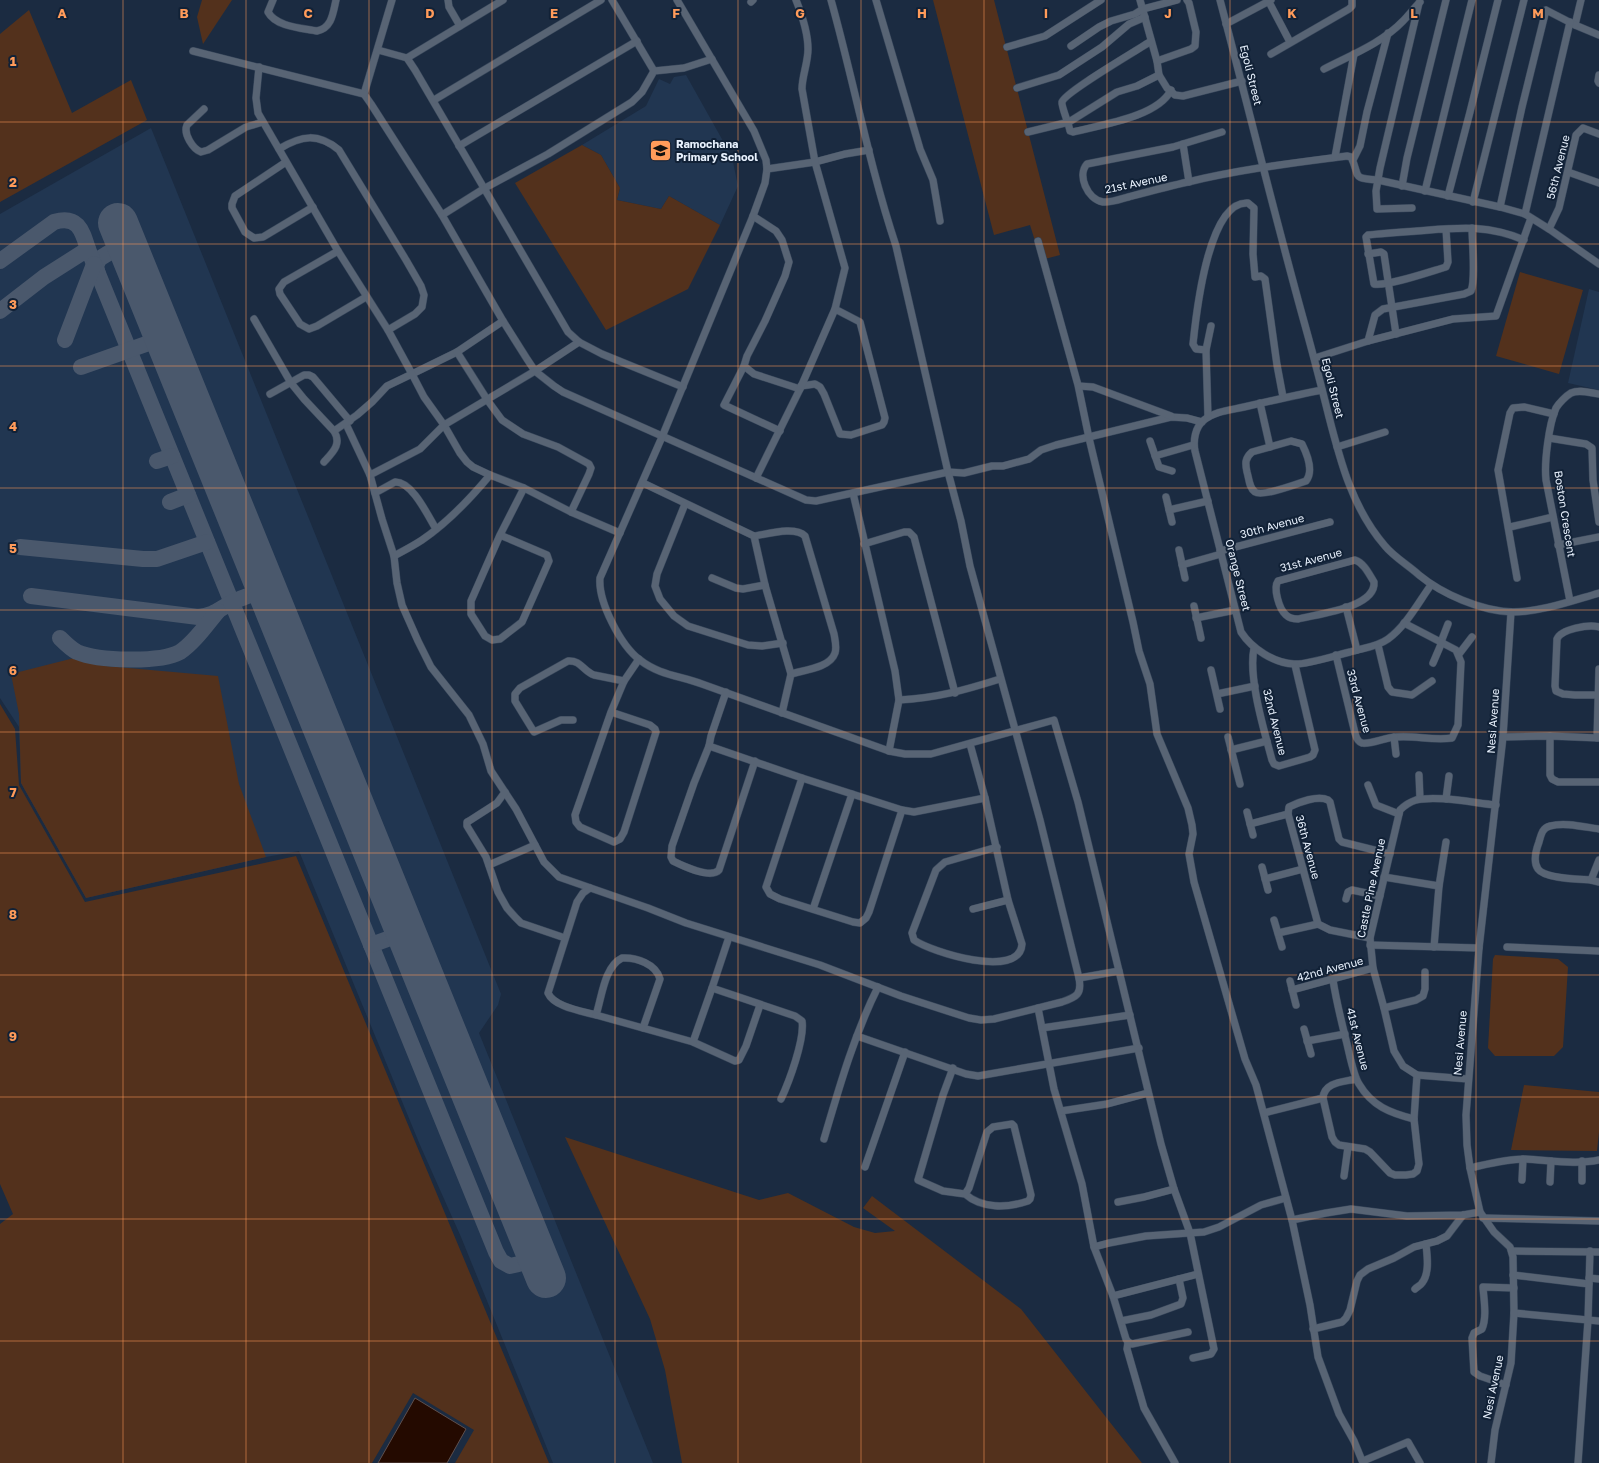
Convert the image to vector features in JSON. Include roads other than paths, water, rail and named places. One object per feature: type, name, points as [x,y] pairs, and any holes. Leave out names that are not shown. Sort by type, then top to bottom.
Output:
[{"type":"street","points":[[273,0],[268,12],[274,19],[285,24],[317,31],[322,30],[329,24],[336,0]]},
{"type":"street","points":[[364,94],[392,0]]},
{"type":"street","points":[[448,0],[449,7],[460,26]]},
{"type":"street","points":[[407,58],[503,0]]},
{"type":"street","points":[[434,100],[602,0]]},
{"type":"street","points":[[612,0],[654,71]]},
{"type":"street","points":[[677,0],[754,131],[766,160],[768,169],[766,183],[683,387],[643,483],[600,578],[601,597],[623,641],[639,659],[649,667],[666,674],[726,692],[889,751],[911,755],[931,754],[1054,720],[1078,802],[1139,1048],[1148,1093],[1174,1189],[1190,1233],[1214,1348],[1211,1354],[1193,1358]]},
{"type":"street","points":[[756,478],[801,388],[836,309],[845,268],[815,162],[802,89],[802,80],[808,49],[802,16],[796,0]]},
{"type":"street","points":[[270,394],[304,375],[309,374],[313,377],[348,422],[370,475],[382,520],[394,556],[400,600],[418,641],[431,667],[469,714],[483,744],[491,771],[516,809],[544,862],[558,877],[729,937],[820,965],[954,1014],[981,1020],[994,1019],[1072,999],[1079,992],[1079,978],[1040,820],[970,566],[961,521],[948,472],[896,246],[868,150],[831,0]]},
{"type":"street","points":[[876,0],[920,149],[933,180],[940,221]]},
{"type":"street","points":[[1007,47],[1045,36],[1101,0]]},
{"type":"street","points":[[1140,0],[1157,60],[1159,75],[1164,85],[1175,95],[1183,96],[1242,81]]},
{"type":"street","points":[[1071,46],[1099,27],[1111,21],[1135,14],[1143,9],[1177,0]]},
{"type":"street","points":[[1157,60],[1191,49],[1195,46],[1196,32],[1187,0]]},
{"type":"street","name":"Egoli Street","points":[[1220,0],[1336,447],[1347,482],[1372,528],[1385,547],[1431,585],[1466,601],[1488,608],[1511,612],[1551,606],[1599,593]]},
{"type":"street","points":[[1271,54],[1349,9],[1352,6],[1352,0]]},
{"type":"street","points":[[1402,186],[1407,158],[1446,0]]},
{"type":"street","points":[[1425,191],[1472,0]]},
{"type":"street","points":[[1448,196],[1469,120],[1498,0]]},
{"type":"street","points":[[1473,202],[1524,0]]},
{"type":"street","points":[[1314,358],[1368,341],[1453,319],[1496,316],[1524,240],[1528,216],[1572,24],[1581,0]]},
{"type":"street","points":[[1226,24],[1270,1],[1290,42]]},
{"type":"street","points":[[1324,69],[1365,48],[1388,33],[1403,21],[1421,1]]},
{"type":"street","points":[[1412,208],[1377,209],[1378,180],[1421,1]]},
{"type":"street","points":[[1500,207],[1522,107],[1546,10],[1583,29],[1598,32]]},
{"type":"street","points":[[1017,88],[1059,75],[1102,46],[1130,24],[1145,17]]},
{"type":"street","points":[[1388,33],[1367,112],[1360,146],[1353,160],[1358,176],[1366,180],[1378,180],[1500,207],[1528,216],[1599,264]]},
{"type":"street","points":[[459,146],[637,41]]},
{"type":"street","points":[[1151,41],[1099,73],[1064,98],[1062,106],[1069,122],[1070,131],[1073,132],[1140,114],[1163,102],[1171,90]]},
{"type":"street","points":[[378,50],[407,58],[434,100],[459,146],[568,332],[579,342],[602,354],[683,387]]},
{"type":"street","points":[[193,51],[364,94],[442,215],[503,321],[536,371],[563,392],[806,500],[816,502],[948,472],[964,473],[992,466],[1003,466],[1029,459],[1041,450],[1171,416]]},
{"type":"street","points":[[1335,157],[1354,54]]},
{"type":"street","points":[[654,71],[684,68],[712,59]]},
{"type":"street","points":[[259,67],[256,107],[262,122],[338,251],[388,330],[424,397],[467,462],[490,475],[524,488],[571,512],[620,533]]},
{"type":"street","points":[[442,215],[485,188],[548,154],[632,102],[642,92],[654,71]]},
{"type":"street","points":[[1028,132],[1069,122],[1118,92],[1137,86],[1159,75]]},
{"type":"street","points":[[1599,75],[1599,83]]},
{"type":"street","points":[[204,109],[186,125],[185,130],[196,149],[202,152],[208,150],[246,127],[262,122]]},
{"type":"street","name":"56th Avenue","points":[[1549,229],[1559,208],[1576,135],[1582,128],[1587,128],[1599,134]]},
{"type":"street","name":"21st Avenue","points":[[1222,132],[1183,144],[1087,164],[1083,168],[1083,174],[1087,190],[1093,198],[1104,202],[1189,182],[1263,167],[1347,156],[1350,156],[1353,160]]},
{"type":"street","points":[[279,149],[292,141],[308,137],[326,141],[339,150],[406,260],[421,286],[424,300],[422,306],[415,314],[388,330]]},
{"type":"street","points":[[1183,144],[1189,182]]},
{"type":"street","points":[[768,169],[815,162],[868,150]]},
{"type":"street","points":[[286,162],[235,196],[232,208],[245,232],[254,238],[263,237],[312,207]]},
{"type":"street","points":[[1568,172],[1599,183]]},
{"type":"street","points":[[1206,350],[1196,349],[1193,344],[1204,270],[1211,245],[1230,210],[1236,205],[1243,202],[1248,202],[1254,208],[1253,254],[1255,277],[1261,276],[1265,279],[1283,397]]},
{"type":"street","points":[[753,216],[776,231],[782,240],[789,262],[782,283],[765,321],[724,405],[780,431]]},
{"type":"street","points":[[1446,229],[1448,262],[1446,267],[1388,283],[1374,284],[1368,254],[1366,237],[1368,235],[1446,229],[1472,228],[1494,230],[1524,240]]},
{"type":"street","points":[[1368,341],[1375,315],[1384,309],[1464,294],[1471,291],[1472,228]]},
{"type":"street","points":[[1038,241],[1079,386],[1089,438],[1133,622],[1138,651],[1150,684],[1157,734],[1188,808],[1193,834],[1189,854],[1194,882],[1245,1059],[1256,1085],[1292,1220],[1309,1298],[1318,1357],[1339,1414],[1363,1462],[1408,1442],[1420,1463]]},
{"type":"street","points":[[338,251],[282,284],[279,289],[280,294],[300,324],[309,329],[317,326],[366,297]]},
{"type":"street","points":[[1368,254],[1381,252],[1384,254],[1396,334]]},
{"type":"street","points":[[744,366],[754,374],[801,388],[815,384],[822,390],[840,434],[851,435],[882,425],[885,418],[860,322],[836,309]]},
{"type":"street","points":[[254,319],[292,383],[304,399],[337,436],[337,446],[324,462]]},
{"type":"street","points":[[334,431],[348,422],[372,402],[387,386],[456,352],[503,321]]},
{"type":"street","points":[[1155,456],[1194,445],[1195,436],[1205,419],[1206,350],[1211,326]]},
{"type":"street","points":[[370,475],[420,449],[444,426],[488,401],[579,342]]},
{"type":"street","points":[[456,352],[502,420],[529,437],[558,447],[589,464],[591,468],[589,474],[571,512]]},
{"type":"street","points":[[1079,386],[1093,387],[1171,416],[1205,419],[1212,415],[1283,397],[1322,390]]},
{"type":"street","name":"Boston Crescent","points":[[1570,601],[1545,472],[1549,438],[1554,414],[1558,405],[1570,393],[1576,391],[1599,394]]},
{"type":"street","points":[[1260,403],[1270,448]]},
{"type":"street","points":[[1517,578],[1510,527],[1498,470],[1510,412],[1513,408],[1524,407],[1554,414]]},
{"type":"street","points":[[1336,447],[1385,432]]},
{"type":"street","points":[[1549,438],[1586,444],[1592,448],[1593,480],[1599,522]]},
{"type":"street","points":[[1150,441],[1159,468],[1172,471]]},
{"type":"street","points":[[1290,441],[1302,444],[1310,477],[1306,481],[1267,493],[1258,494],[1254,492],[1251,487],[1245,463],[1247,456],[1252,452],[1270,448],[1290,441]]},
{"type":"street","name":"Orange Street","points":[[1194,445],[1241,632],[1254,648],[1270,656],[1295,665]]},
{"type":"street","points":[[394,556],[436,529],[470,499],[490,475]]},
{"type":"street","points":[[375,493],[395,482],[404,484],[410,489],[424,508],[436,529]]},
{"type":"street","points":[[643,483],[754,536],[792,531],[799,532],[805,536],[834,634],[836,646],[835,653],[830,661],[823,665],[791,674]]},
{"type":"street","points":[[500,535],[547,556],[549,561],[522,622],[500,639],[492,640],[484,636],[471,614],[470,605],[500,535],[524,488]]},
{"type":"street","points":[[853,493],[895,671],[899,700],[889,751]]},
{"type":"street","points":[[1166,497],[1172,522]]},
{"type":"street","points":[[1169,510],[1208,501]]},
{"type":"street","points":[[685,504],[656,574],[655,586],[660,599],[674,616],[688,626],[748,645],[762,646],[783,643]]},
{"type":"street","points":[[1510,527],[1553,517]]},
{"type":"street","name":"30th Avenue","points":[[1182,564],[1330,522]]},
{"type":"street","points":[[864,544],[904,532],[908,532],[914,537],[955,692]]},
{"type":"street","points":[[754,536],[765,585],[791,674],[782,713]]},
{"type":"street","points":[[1558,545],[1599,537]]},
{"type":"street","points":[[1179,550],[1185,578]]},
{"type":"street","name":"31st Avenue","points":[[1348,561],[1359,561],[1365,567],[1374,582],[1374,585],[1368,597],[1359,603],[1346,607],[1298,619],[1291,618],[1285,614],[1281,608],[1276,584],[1280,579],[1348,561]]},
{"type":"street","points":[[712,578],[736,588],[743,589],[765,585]]},
{"type":"street","points":[[1295,665],[1378,645],[1388,639],[1404,623],[1431,585]]},
{"type":"street","points":[[1194,606],[1201,638]]},
{"type":"street","points":[[1346,607],[1357,650]]},
{"type":"street","points":[[1196,618],[1235,610]]},
{"type":"street","name":"Nesi Avenue","points":[[1491,1463],[1495,1430],[1511,1363],[1514,1313],[1512,1251],[1482,1215],[1470,1168],[1466,1128],[1468,1079],[1479,948],[1504,737],[1511,612]]},
{"type":"street","points":[[1404,623],[1442,642],[1456,650],[1459,654],[1472,637]]},
{"type":"street","points":[[1433,663],[1448,624]]},
{"type":"street","points":[[1598,696],[1563,694],[1556,691],[1555,686],[1557,639],[1559,635],[1564,632],[1591,626],[1599,627]]},
{"type":"street","points":[[1378,645],[1388,687],[1392,692],[1412,695],[1432,681]]},
{"type":"street","name":"32nd Avenue","points":[[1254,648],[1252,665],[1255,686],[1272,760],[1274,764],[1279,766],[1310,757],[1313,755],[1315,750],[1295,665]]},
{"type":"street","name":"33rd Avenue","points":[[1336,655],[1355,733],[1358,741],[1366,743],[1404,736],[1442,739],[1452,738],[1458,725],[1459,654]]},
{"type":"street","points":[[611,712],[650,725],[656,732],[624,832],[620,839],[614,842],[580,827],[576,822],[575,816],[611,712],[624,681],[639,659]]},
{"type":"street","points":[[573,720],[561,720],[534,732],[515,701],[515,694],[520,688],[568,661],[576,661],[590,674],[624,681]]},
{"type":"street","points":[[1504,737],[1550,736],[1598,738],[1599,669]]},
{"type":"street","points":[[1211,670],[1220,709]]},
{"type":"street","points":[[899,700],[926,698],[955,692],[1000,679]]},
{"type":"street","points":[[1217,694],[1255,686]]},
{"type":"street","points":[[726,692],[709,746],[694,783],[671,853],[673,861],[707,874],[712,874],[719,870],[755,761]]},
{"type":"street","points":[[1550,736],[1550,775],[1552,779],[1558,782],[1599,782]]},
{"type":"street","points":[[1228,737],[1240,784]]},
{"type":"street","points":[[1394,737],[1396,754]]},
{"type":"street","points":[[1231,750],[1267,741]]},
{"type":"street","points":[[970,744],[997,847],[1008,900],[1022,944],[1022,950],[1018,955],[1006,961],[986,962],[964,958],[920,944],[914,940],[912,933],[936,870],[945,862],[997,847]]},
{"type":"street","points":[[709,746],[902,810],[914,812],[985,798]]},
{"type":"street","points":[[1420,775],[1420,799]]},
{"type":"street","points":[[1446,799],[1449,776]]},
{"type":"street","points":[[802,778],[766,887],[768,892],[774,896],[853,922],[860,923],[863,921],[868,912],[902,810]]},
{"type":"street","points":[[1368,785],[1376,805],[1399,814],[1405,805],[1420,799],[1446,799],[1496,805]]},
{"type":"street","points":[[505,792],[497,803],[467,824],[486,857],[495,887],[507,908],[521,923],[565,938]]},
{"type":"street","points":[[814,909],[852,794]]},
{"type":"street","name":"36th Avenue","points":[[1318,924],[1288,814],[1289,807],[1294,804],[1318,798],[1325,798],[1330,802],[1339,839],[1342,842],[1390,854]]},
{"type":"street","points":[[1247,812],[1253,835]]},
{"type":"street","points":[[1250,824],[1288,814]]},
{"type":"street","name":"Castle Pine Avenue","points":[[1399,814],[1370,942],[1373,968],[1394,1051],[1403,1066],[1417,1075]]},
{"type":"street","points":[[1599,829],[1557,824],[1549,826],[1542,832],[1536,850],[1535,860],[1537,869],[1543,873],[1599,882]]},
{"type":"street","points":[[1434,947],[1439,886],[1446,842]]},
{"type":"street","points":[[489,865],[535,845]]},
{"type":"street","points":[[1591,880],[1599,860]]},
{"type":"street","points":[[1262,868],[1268,890]]},
{"type":"street","points":[[1265,879],[1303,869]]},
{"type":"street","points":[[1384,877],[1439,886]]},
{"type":"street","points":[[590,888],[583,893],[577,902],[548,989],[549,996],[553,1001],[569,1008],[692,1042],[731,1060],[737,1061],[746,1046],[760,1004]]},
{"type":"street","points":[[1346,899],[1348,892],[1352,890],[1380,896]]},
{"type":"street","points":[[973,909],[1008,900]]},
{"type":"street","points":[[1274,920],[1282,947]]},
{"type":"street","points":[[1278,933],[1318,924],[1330,930],[1370,942],[1434,947],[1479,948]]},
{"type":"street","points":[[692,1042],[729,937]]},
{"type":"street","points":[[1507,947],[1599,951]]},
{"type":"street","points":[[596,1015],[608,974],[614,964],[622,958],[637,960],[652,967],[660,979],[643,1028]]},
{"type":"street","name":"42nd Avenue","points":[[1292,990],[1373,968]]},
{"type":"street","points":[[1079,978],[1119,971]]},
{"type":"street","points":[[1384,1008],[1416,1000],[1423,996],[1425,989],[1425,972]]},
{"type":"street","name":"41st Avenue","points":[[1333,980],[1358,1084],[1371,1099],[1381,1107],[1394,1114],[1414,1119]]},
{"type":"street","name":"42nd Avenue","points":[[1290,981],[1296,1005]]},
{"type":"street","points":[[824,1139],[833,1106],[864,1016],[878,987]]},
{"type":"street","points":[[712,988],[795,1016],[802,1020],[800,1041],[794,1064],[781,1099]]},
{"type":"street","points":[[1038,1008],[1048,1064],[1082,1184],[1094,1247],[1113,1296],[1128,1342],[1127,1349],[1144,1408],[1175,1463]]},
{"type":"street","points":[[1042,1028],[1130,1014]]},
{"type":"street","points":[[1304,1030],[1311,1054]]},
{"type":"street","points":[[1307,1042],[1345,1034]]},
{"type":"street","points":[[857,1036],[953,1068],[966,1074],[978,1076],[1139,1048]]},
{"type":"street","points":[[865,1167],[905,1052]]},
{"type":"street","points":[[953,1068],[918,1180],[943,1191],[965,1194],[970,1199],[988,1205],[1010,1205],[1020,1203],[1030,1199],[1031,1195],[1013,1124],[993,1127],[987,1132],[969,1188],[965,1194]]},
{"type":"street","points":[[1356,1079],[1326,1088],[1324,1092],[1323,1098],[1332,1137],[1339,1145],[1365,1149],[1370,1152],[1390,1173],[1396,1175],[1413,1174],[1417,1171],[1419,1164],[1414,1119],[1417,1075],[1468,1079]]},
{"type":"street","points":[[1061,1111],[1107,1104],[1148,1093]]},
{"type":"street","points":[[1264,1113],[1323,1098]]},
{"type":"street","points":[[1344,1176],[1348,1146]]},
{"type":"street","points":[[1522,1180],[1523,1159]]},
{"type":"street","points":[[1470,1168],[1523,1159],[1551,1161],[1599,1160]]},
{"type":"street","points":[[1550,1182],[1551,1161]]},
{"type":"street","points":[[1582,1161],[1582,1181]]},
{"type":"street","points":[[1118,1202],[1174,1189]]},
{"type":"street","points":[[1094,1247],[1146,1236],[1204,1232],[1219,1227],[1261,1205],[1286,1198]]},
{"type":"street","points":[[1292,1220],[1351,1209],[1407,1216],[1482,1215],[1599,1221]]},
{"type":"street","points":[[1313,1329],[1342,1322],[1346,1318],[1350,1310],[1356,1281],[1360,1275],[1414,1247],[1437,1241],[1447,1236],[1463,1215]]},
{"type":"street","points":[[1415,1289],[1423,1282],[1426,1275],[1428,1263],[1426,1244]]},
{"type":"street","points":[[1512,1251],[1599,1252]]},
{"type":"street","points":[[1578,1463],[1588,1320],[1590,1251]]},
{"type":"street","points":[[1113,1296],[1198,1274]]},
{"type":"street","points":[[1513,1275],[1589,1281],[1599,1279]]},
{"type":"street","points":[[1121,1321],[1156,1313],[1181,1304],[1183,1298],[1179,1279]]},
{"type":"street","points":[[1506,1385],[1487,1380],[1474,1372],[1472,1338],[1474,1333],[1482,1329],[1483,1325],[1483,1287],[1514,1288]]},
{"type":"street","points":[[1514,1313],[1599,1321]]},
{"type":"street","points":[[1128,1342],[1135,1343],[1188,1332]]},
{"type":"place","name":"Ramochana Primary School","points":[[660,150]]}]
